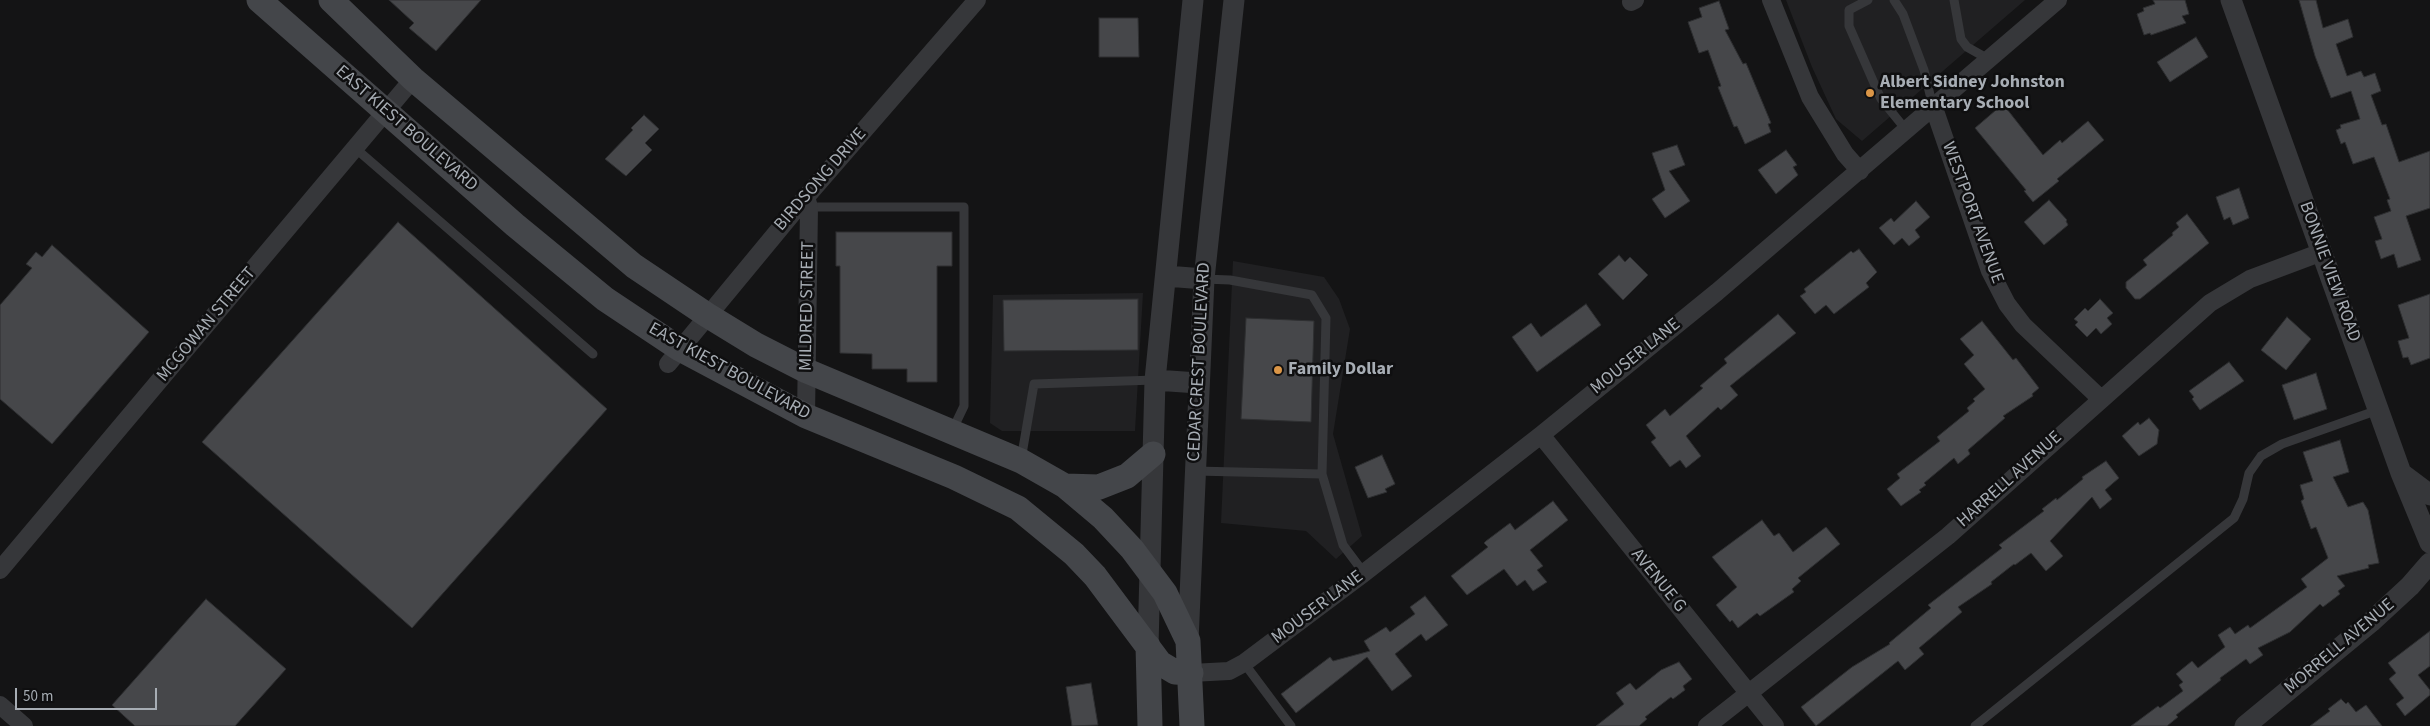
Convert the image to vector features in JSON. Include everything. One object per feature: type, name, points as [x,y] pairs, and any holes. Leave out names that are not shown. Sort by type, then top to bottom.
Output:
[{"type":"main road","name":"EAST KIEST BOULEVARD","points":[[259,0],[515,225],[674,357],[806,416],[954,477],[1018,508],[1046,530],[1095,576],[1160,663],[1175,672],[1191,673]]},
{"type":"main road","name":"EAST KIEST BOULEVARD","points":[[331,0],[413,79],[634,266],[707,316],[756,345],[807,371],[1021,460],[1065,486],[1103,518],[1150,571],[1165,593],[1188,641]]},
{"type":"main road","points":[[1065,486],[1100,486],[1127,476],[1153,454]]},
{"type":"main road","name":"CEDAR CREST BOULEVARD","points":[[1188,641],[1192,726]]},
{"type":"main road","points":[[1148,646],[1150,726]]},
{"type":"street","name":"BIRDSONG DRIVE","points":[[674,357],[977,0]]},
{"type":"street","points":[[1148,646],[1155,380],[1193,0]]},
{"type":"street","name":"CEDAR CREST BOULEVARD","points":[[1188,641],[1194,471],[1204,279],[1234,0]]},
{"type":"street","points":[[1771,0],[1810,97],[1845,154],[1860,171]]},
{"type":"street","name":"MOUSER LANE","points":[[1191,673],[1228,671],[1244,664],[1364,572],[1540,435],[1717,292],[1908,131],[2058,0]]},
{"type":"street","name":"BONNIE VIEW ROAD","points":[[2231,0],[2401,473],[2430,543]]},
{"type":"street","name":"MCGOWAN STREET","points":[[0,570],[413,79]]},
{"type":"street","name":"WESTPORT AVENUE","points":[[1934,108],[1990,271],[2007,304],[2023,325],[2102,399]]},
{"type":"street","name":"MILDRED STREET","points":[[806,416],[807,202]]},
{"type":"street","name":"HARRELL AVENUE","points":[[1707,726],[1948,536],[2210,303],[2250,279],[2322,252]]},
{"type":"street","points":[[1166,276],[1204,279]]},
{"type":"street","points":[[1155,380],[1198,383]]},
{"type":"street","name":"AVENUE G","points":[[1540,435],[1775,726]]},
{"type":"street","points":[[2401,473],[2430,495]]},
{"type":"street","name":"MORRELL AVENUE","points":[[2245,726],[2371,622],[2410,586],[2430,563]]},
{"type":"street","points":[[0,705],[24,726]]},
{"type":"lane","points":[[1868,0],[1849,10],[1849,26],[1881,99],[1908,131]]},
{"type":"lane","points":[[1894,0],[1904,14],[1924,70],[1934,108]]},
{"type":"lane","points":[[1954,0],[1961,39],[1967,47],[1990,60]]},
{"type":"lane","points":[[355,148],[593,354]]},
{"type":"lane","points":[[807,202],[964,207],[964,406],[952,432]]},
{"type":"lane","points":[[1204,279],[1230,280],[1312,295],[1326,318],[1322,474],[1343,545],[1364,572]]},
{"type":"lane","points":[[1021,460],[1034,384],[1155,380]]},
{"type":"lane","points":[[1975,726],[2234,518],[2243,499],[2249,473],[2260,456],[2282,444],[2378,410]]},
{"type":"lane","points":[[1194,471],[1322,474]]},
{"type":"lane","points":[[1244,664],[1291,726]]},
{"type":"shaded area","name":"Albert Sidney Johnston Elementary School","points":[[1786,0],[2025,0],[1862,141],[1836,119],[1812,67]]},
{"type":"shaded area","points":[[1233,261],[1324,277],[1339,299],[1350,329],[1333,434],[1362,536],[1336,559],[1306,531],[1221,523]]},
{"type":"shaded area","points":[[1143,293],[1135,431],[1002,431],[990,423],[993,295]]},
{"type":"building","points":[[389,0],[481,0],[436,51],[409,28],[414,23]]},
{"type":"building","points":[[2153,0],[2185,0],[2189,14],[2182,16],[2186,23],[2151,35],[2150,33],[2144,35],[2137,14],[2144,11],[2143,8],[2155,4]]},
{"type":"building","points":[[2299,0],[2316,0],[2323,28],[2348,19],[2353,37],[2336,44],[2347,76],[2361,71],[2364,77],[2375,73],[2381,91],[2371,95],[2382,125],[2386,124],[2399,162],[2430,151],[2430,208],[2406,216],[2421,260],[2398,268],[2394,254],[2381,259],[2375,241],[2382,239],[2374,217],[2391,211],[2387,200],[2390,199],[2374,157],[2353,164],[2345,142],[2341,144],[2336,130],[2341,128],[2340,125],[2360,119],[2351,91],[2331,98],[2315,56]]},
{"type":"building","points":[[1719,1],[1729,29],[1725,30],[1743,64],[1746,63],[1771,123],[1768,124],[1771,132],[1745,144],[1737,126],[1734,127],[1718,87],[1721,86],[1708,50],[1699,53],[1688,22],[1702,17],[1699,8]]},
{"type":"building","points":[[1099,18],[1138,18],[1139,57],[1099,57]]},
{"type":"building","points":[[2196,37],[2208,57],[2170,82],[2157,62]]},
{"type":"building","points":[[2003,104],[2043,155],[2060,140],[2062,143],[2088,121],[2104,140],[2057,179],[2059,181],[2033,202],[2024,191],[2026,190],[1975,128]]},
{"type":"building","points":[[644,115],[659,129],[645,143],[652,150],[626,176],[605,159],[633,130],[631,128]]},
{"type":"building","points":[[1677,145],[1685,165],[1669,171],[1690,201],[1665,218],[1652,199],[1665,190],[1652,153]]},
{"type":"building","points":[[1786,150],[1797,165],[1793,167],[1798,175],[1776,194],[1758,170]]},
{"type":"building","points":[[2239,188],[2249,218],[2233,225],[2230,217],[2224,220],[2216,197]]},
{"type":"building","points":[[2049,200],[2067,220],[2068,225],[2044,245],[2024,222]]},
{"type":"building","points":[[1916,201],[1930,217],[1915,230],[1920,237],[1909,246],[1902,238],[1894,245],[1879,228],[1891,218],[1894,222]]},
{"type":"building","points":[[2187,214],[2209,243],[2140,299],[2135,299],[2126,288],[2126,282],[2147,265],[2143,260],[2173,235],[2172,233],[2179,227],[2176,223]]},
{"type":"building","points":[[398,222],[607,409],[412,628],[202,442]]},
{"type":"building","points":[[836,232],[952,232],[952,266],[937,266],[937,382],[907,382],[907,369],[872,369],[872,354],[840,353],[840,266],[836,266]]},
{"type":"building","points":[[52,245],[149,332],[52,444],[0,399],[0,305],[32,268],[26,264],[36,252],[42,257]]},
{"type":"building","points":[[1859,249],[1877,272],[1866,283],[1869,287],[1834,314],[1826,305],[1815,314],[1800,296],[1806,292],[1804,289],[1851,251],[1853,253]]},
{"type":"building","points":[[1619,255],[1625,262],[1630,257],[1648,275],[1623,300],[1598,274]]},
{"type":"building","points":[[2430,294],[2430,358],[2411,365],[2408,357],[2403,358],[2398,341],[2409,338],[2398,305]]},
{"type":"building","points":[[1138,299],[1138,350],[1004,351],[1003,300]]},
{"type":"building","points":[[2100,299],[2113,313],[2107,318],[2112,324],[2101,334],[2096,328],[2087,337],[2075,325],[2078,322],[2074,319],[2085,308],[2088,311]]},
{"type":"building","points":[[1586,304],[1601,325],[1537,372],[1512,337],[1531,323],[1541,337]]},
{"type":"building","points":[[1778,314],[1796,333],[1730,386],[1738,395],[1721,410],[1718,407],[1686,436],[1701,456],[1686,468],[1680,460],[1670,467],[1651,442],[1656,438],[1646,425],[1665,409],[1670,416],[1703,388],[1700,386],[1727,363],[1724,359]]},
{"type":"building","points":[[2287,317],[2311,339],[2286,370],[2261,350]]},
{"type":"building","name":"Family Dollar","points":[[1246,318],[1314,321],[1311,422],[1241,419]]},
{"type":"building","points":[[1982,321],[2013,360],[2016,358],[2039,388],[2032,394],[2033,396],[2003,416],[2005,418],[1968,450],[1970,454],[1958,464],[1954,458],[1924,483],[1926,485],[1919,490],[1921,492],[1901,506],[1887,489],[1900,478],[1897,474],[1940,441],[1937,437],[1969,411],[1967,408],[1975,401],[1973,399],[1985,389],[1964,364],[1974,355],[1960,339]]},
{"type":"building","points":[[2229,362],[2244,381],[2200,410],[2189,391]]},
{"type":"building","points":[[2316,373],[2327,409],[2294,420],[2282,385]]},
{"type":"building","points":[[2149,418],[2159,430],[2157,444],[2139,456],[2122,436],[2138,422],[2140,425]]},
{"type":"building","points":[[2340,440],[2349,472],[2333,477],[2348,507],[2363,502],[2368,510],[2379,563],[2368,565],[2369,568],[2337,576],[2345,586],[2338,591],[2340,594],[2323,607],[2320,604],[2290,632],[2258,648],[2263,655],[2250,664],[2246,659],[2220,678],[2221,680],[2176,715],[2178,717],[2167,726],[2131,726],[2158,706],[2160,708],[2183,691],[2179,685],[2183,682],[2176,674],[2192,661],[2198,668],[2225,647],[2218,635],[2230,627],[2235,634],[2248,625],[2250,628],[2307,587],[2301,579],[2328,558],[2316,527],[2311,529],[2301,501],[2304,499],[2300,485],[2313,481],[2303,452]]},
{"type":"building","points":[[1382,455],[1395,484],[1385,489],[1387,492],[1368,498],[1355,467]]},
{"type":"building","points":[[2106,461],[2119,478],[2105,490],[2112,499],[2100,509],[2092,497],[2050,541],[2063,556],[2046,571],[2031,553],[2014,564],[1991,582],[1992,584],[1958,607],[1962,612],[1919,648],[1924,654],[1905,670],[1898,661],[1816,726],[1801,707],[1852,667],[1890,644],[1931,608],[1928,605],[2002,548],[1999,545],[2044,511],[2042,509],[2056,498],[2057,500],[2083,479],[2082,477]]},
{"type":"building","points":[[1553,501],[1568,520],[1530,550],[1543,566],[1537,570],[1547,582],[1533,591],[1525,580],[1517,586],[1504,569],[1467,595],[1451,576],[1488,547],[1484,543],[1510,523],[1515,530]]},
{"type":"building","points":[[1762,520],[1774,536],[1779,533],[1793,552],[1826,527],[1840,544],[1798,578],[1801,581],[1792,589],[1794,592],[1760,616],[1757,613],[1738,628],[1732,620],[1730,622],[1716,605],[1737,587],[1712,557]]},
{"type":"building","points":[[1425,596],[1448,625],[1426,641],[1421,634],[1395,654],[1412,676],[1392,691],[1367,657],[1296,713],[1281,694],[1330,657],[1333,661],[1370,651],[1364,641],[1386,627],[1390,632],[1415,614],[1410,607]]},
{"type":"building","points":[[206,599],[286,669],[235,726],[135,726],[112,705]]},
{"type":"building","points":[[2430,631],[2430,666],[2418,675],[2430,690],[2430,695],[2405,716],[2396,704],[2404,698],[2389,679],[2396,673],[2388,663]]},
{"type":"building","points":[[1679,662],[1692,679],[1683,686],[1685,690],[1673,699],[1671,697],[1645,717],[1647,719],[1639,726],[1596,726],[1624,704],[1616,693],[1630,683],[1636,690],[1661,670]]},
{"type":"building","points":[[1091,683],[1098,725],[1072,726],[1066,687]]},
{"type":"building","points":[[2341,699],[2346,704],[2348,702],[2356,712],[2366,705],[2382,726],[2310,726],[2330,711],[2328,709]]},
{"type":"place","name":"Albert Sidney Johnston Elementary School","points":[[1870,93]]},
{"type":"place","name":"Family Dollar","points":[[1278,370]]}]
